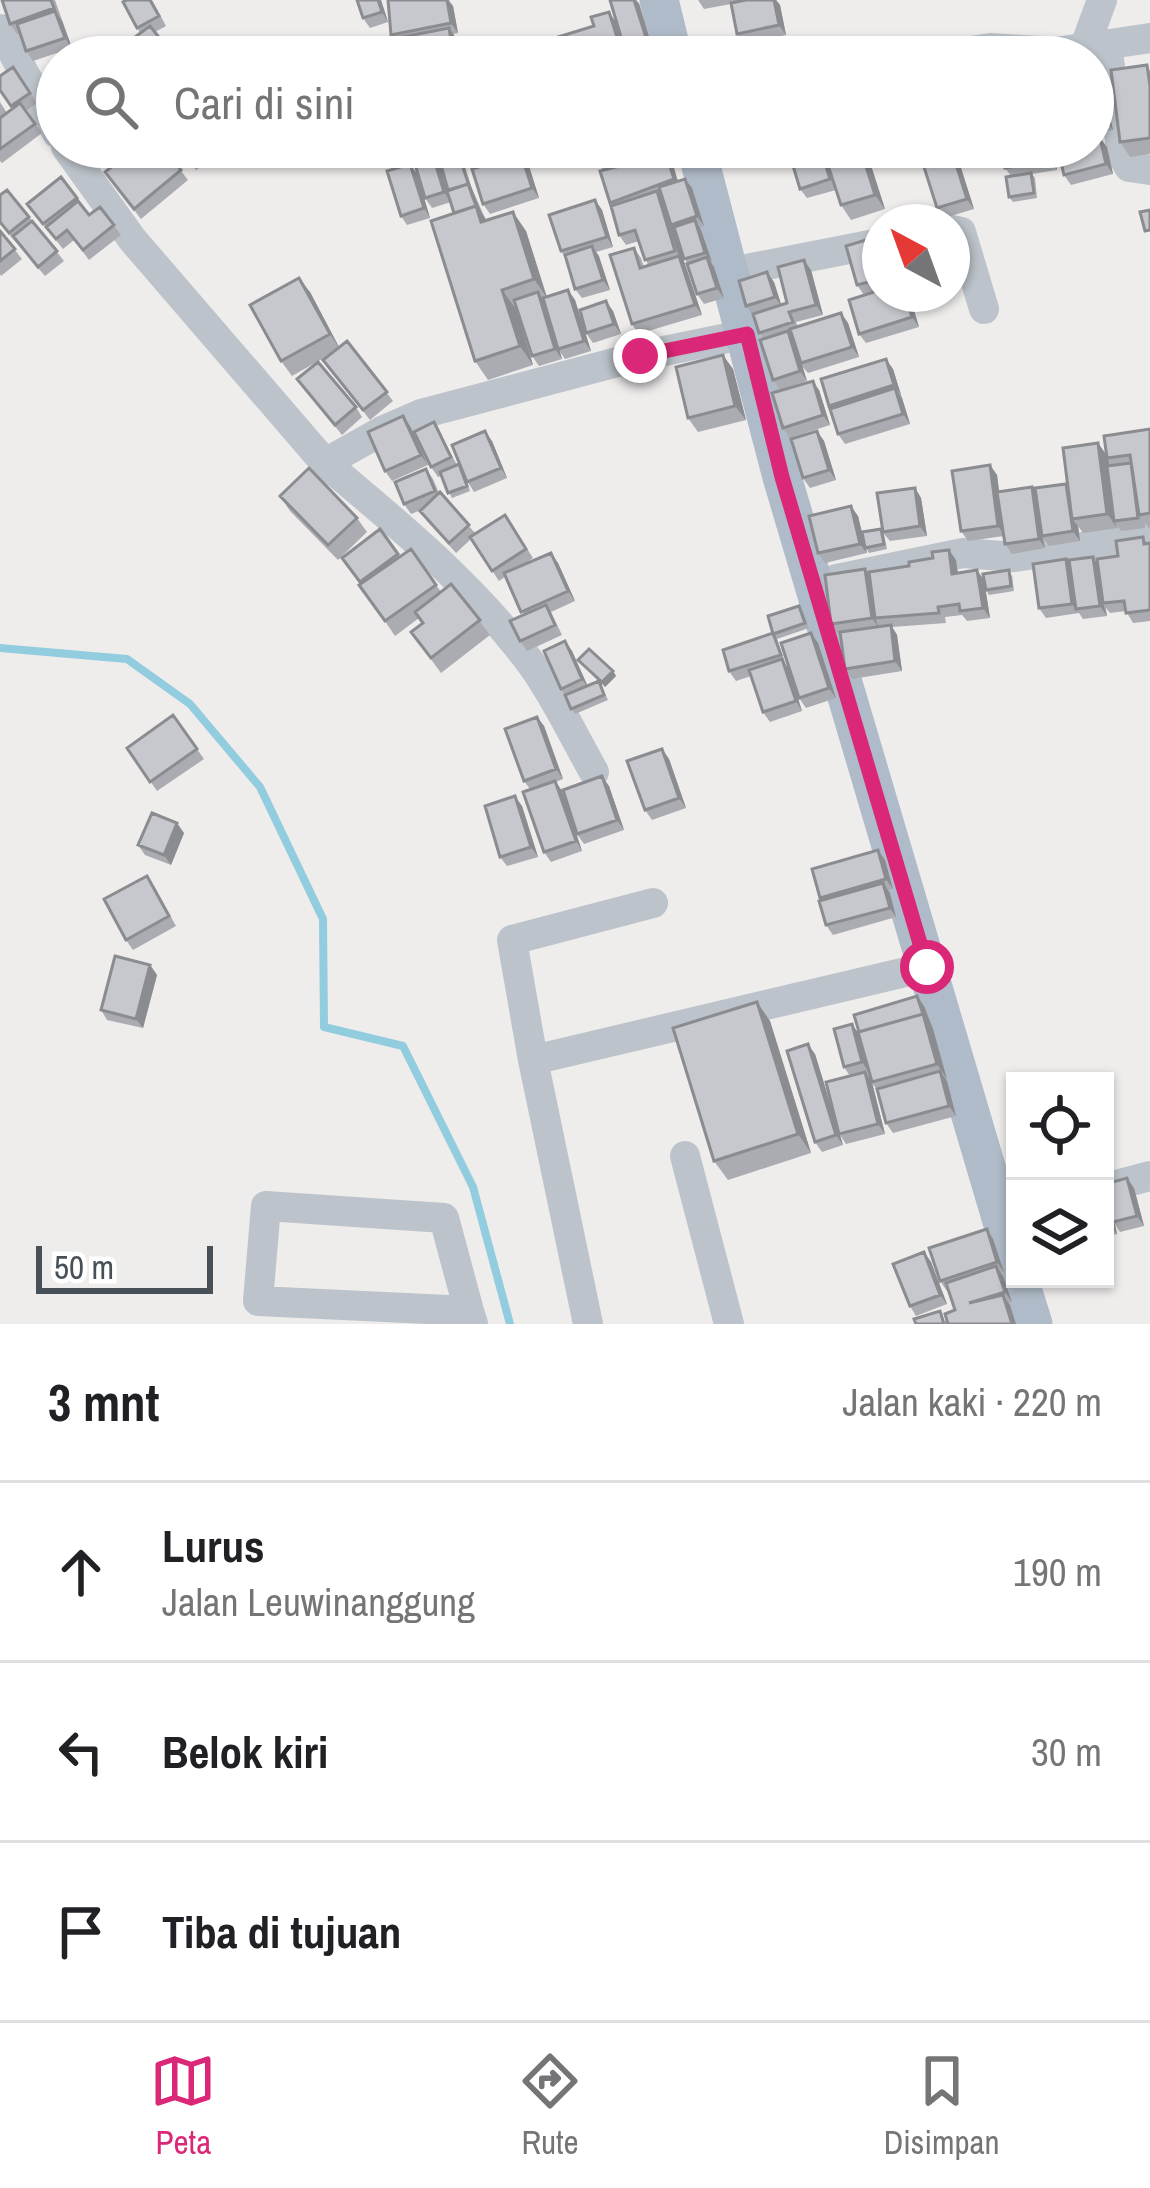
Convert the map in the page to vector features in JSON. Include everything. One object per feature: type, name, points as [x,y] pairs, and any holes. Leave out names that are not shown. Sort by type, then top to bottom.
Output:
[{"type":"main road","points":[[659,0],[668,36]]},
{"type":"main road","points":[[703,168],[782,477],[927,967],[1006,1208]]},
{"type":"main road","points":[[1022,1288],[1033,1324]]},
{"type":"street","points":[[1079,36],[1102,0]]},
{"type":"street","points":[[0,29],[36,95]]},
{"type":"street","points":[[1114,44],[1150,38]]},
{"type":"street","points":[[1114,139],[1129,167],[1150,170]]},
{"type":"street","points":[[81,168],[132,239],[325,463],[454,575],[535,668],[594,772]]},
{"type":"street","points":[[731,272],[862,247]]},
{"type":"street","points":[[970,262],[984,309]]},
{"type":"street","points":[[325,463],[421,414],[640,356],[747,334]]},
{"type":"street","points":[[814,584],[963,554],[1016,557],[1150,537]]},
{"type":"street","points":[[588,1324],[532,1060],[512,940],[652,903]]},
{"type":"street","points":[[532,1060],[927,967]]},
{"type":"street","points":[[685,1156],[729,1324]]},
{"type":"street","points":[[1114,1186],[1150,1176]]},
{"type":"street","points":[[266,1206],[444,1218],[471,1318],[258,1301],[266,1206]]},
{"type":"building","points":[[2,0],[51,0],[54,8],[10,24]]},
{"type":"building","points":[[150,0],[159,16],[137,28],[123,2]]},
{"type":"building","points":[[357,0],[378,0],[382,12],[363,18]]},
{"type":"building","points":[[388,0],[447,0],[451,23],[391,35]]},
{"type":"building","points":[[610,0],[634,0],[646,36],[621,36]]},
{"type":"building","points":[[774,0],[779,25],[737,34],[731,3]]},
{"type":"building","points":[[55,11],[64,36],[36,36],[36,48],[26,51],[17,24]]},
{"type":"building","points":[[609,12],[617,36],[561,36],[594,26],[591,17]]},
{"type":"building","points":[[150,26],[158,36],[136,36]]},
{"type":"building","points":[[449,28],[450,36],[408,36]]},
{"type":"building","points":[[1147,65],[1150,138],[1120,142],[1114,70]]},
{"type":"building","points":[[13,67],[30,93],[11,106],[0,90],[0,76]]},
{"type":"building","points":[[20,103],[35,124],[0,149],[0,118]]},
{"type":"building","points":[[110,168],[181,170],[134,209],[105,172]]},
{"type":"building","points":[[411,168],[424,208],[401,216],[387,171]]},
{"type":"building","points":[[416,168],[437,168],[444,192],[425,198]]},
{"type":"building","points":[[442,168],[463,168],[469,186],[448,190]]},
{"type":"building","points":[[526,168],[532,188],[483,204],[472,169]]},
{"type":"building","points":[[670,168],[674,179],[610,203],[600,171]]},
{"type":"building","points":[[794,168],[827,168],[830,179],[800,189]]},
{"type":"building","points":[[829,168],[867,168],[875,195],[841,205]]},
{"type":"building","points":[[924,168],[957,168],[967,199],[936,204]]},
{"type":"building","points":[[1062,168],[1091,168],[1064,175]]},
{"type":"building","points":[[1031,173],[1034,193],[1009,197],[1006,177]]},
{"type":"building","points":[[61,177],[77,198],[43,224],[27,204]]},
{"type":"building","points":[[685,179],[697,216],[671,225],[659,187]]},
{"type":"building","points":[[468,184],[476,206],[454,213],[447,191]]},
{"type":"building","points":[[7,190],[29,217],[9,233],[0,222],[0,195]]},
{"type":"building","points":[[657,191],[675,251],[645,260],[635,230],[619,235],[611,206]]},
{"type":"building","points":[[595,200],[607,237],[561,251],[549,215]]},
{"type":"building","points":[[78,201],[89,215],[100,207],[114,225],[83,250],[67,230],[56,239],[46,227]]},
{"type":"building","points":[[476,206],[481,222],[513,212],[534,279],[502,290],[520,346],[475,361],[431,221]]},
{"type":"building","points":[[1150,210],[1150,230],[1145,231],[1140,212]]},
{"type":"building","points":[[695,220],[705,253],[684,259],[674,227]]},
{"type":"building","points":[[32,221],[57,251],[38,267],[13,236]]},
{"type":"building","points":[[0,231],[15,249],[0,261]]},
{"type":"building","points":[[862,241],[862,284],[857,285],[846,246]]},
{"type":"building","points":[[592,246],[603,280],[575,289],[565,255]]},
{"type":"building","points":[[634,248],[640,268],[679,256],[695,305],[632,324],[610,255]]},
{"type":"building","points":[[707,257],[717,288],[697,294],[687,264]]},
{"type":"building","points":[[804,260],[816,305],[789,312],[793,322],[759,333],[753,314],[787,303],[778,267]]},
{"type":"building","points":[[767,272],[775,297],[746,306],[739,281]]},
{"type":"building","points":[[299,278],[330,334],[281,361],[250,305]]},
{"type":"building","points":[[568,290],[584,341],[558,349],[543,298]]},
{"type":"building","points":[[538,292],[555,349],[532,356],[514,300]]},
{"type":"building","points":[[862,296],[862,312],[910,312],[912,317],[859,334],[849,300]]},
{"type":"building","points":[[606,301],[614,324],[586,333],[580,310]]},
{"type":"building","points":[[841,313],[852,347],[801,363],[790,329]]},
{"type":"building","points":[[788,331],[800,371],[773,380],[760,340]]},
{"type":"building","points":[[347,341],[387,392],[363,410],[323,360]]},
{"type":"building","points":[[723,355],[735,406],[688,418],[676,367]]},
{"type":"building","points":[[886,359],[894,385],[829,406],[821,379]]},
{"type":"building","points":[[318,362],[356,407],[335,425],[297,379]]},
{"type":"building","points":[[813,381],[823,415],[783,428],[772,393]]},
{"type":"building","points":[[895,388],[903,414],[838,434],[830,409]]},
{"type":"building","points":[[403,416],[421,455],[385,471],[368,432]]},
{"type":"building","points":[[434,422],[451,457],[431,467],[414,432]]},
{"type":"building","points":[[1150,429],[1150,513],[1139,515],[1130,455],[1107,458],[1104,436]]},
{"type":"building","points":[[485,431],[501,468],[467,482],[452,445]]},
{"type":"building","points":[[817,431],[829,470],[803,478],[791,439]]},
{"type":"building","points":[[1098,443],[1107,514],[1072,519],[1063,448]]},
{"type":"building","points":[[1131,463],[1138,518],[1114,521],[1107,466]]},
{"type":"building","points":[[459,464],[467,486],[448,493],[440,472]]},
{"type":"building","points":[[990,465],[998,526],[961,531],[952,471]]},
{"type":"building","points":[[309,468],[357,518],[328,545],[280,496]]},
{"type":"building","points":[[426,469],[435,491],[404,504],[395,482]]},
{"type":"building","points":[[1066,484],[1073,531],[1042,536],[1035,488]]},
{"type":"building","points":[[1032,487],[1039,539],[1005,544],[997,492]]},
{"type":"building","points":[[915,488],[920,526],[883,532],[877,493]]},
{"type":"building","points":[[440,492],[469,525],[449,543],[420,511]]},
{"type":"building","points":[[851,506],[860,544],[818,553],[809,516]]},
{"type":"building","points":[[505,515],[526,549],[492,571],[470,537]]},
{"type":"building","points":[[380,529],[398,554],[360,582],[342,558]]},
{"type":"building","points":[[881,529],[884,544],[865,548],[862,532]]},
{"type":"building","points":[[1143,537],[1144,544],[1150,543],[1150,610],[1126,613],[1124,601],[1103,603],[1097,559],[1118,556],[1116,541]]},
{"type":"building","points":[[411,549],[436,585],[385,621],[359,585]]},
{"type":"building","points":[[949,550],[952,574],[977,570],[983,608],[960,611],[959,604],[938,607],[939,613],[875,618],[869,572],[909,566],[909,562],[933,558],[932,552]]},
{"type":"building","points":[[551,553],[568,591],[521,612],[504,573]]},
{"type":"building","points":[[1093,557],[1100,606],[1076,609],[1069,560]]},
{"type":"building","points":[[1066,559],[1072,604],[1039,608],[1033,564]]},
{"type":"building","points":[[865,569],[872,618],[831,624],[825,575]]},
{"type":"building","points":[[1009,570],[1011,586],[986,590],[983,574]]},
{"type":"building","points":[[451,584],[480,620],[431,658],[411,632],[423,623],[415,612]]},
{"type":"building","points":[[546,605],[555,625],[520,641],[510,621]]},
{"type":"building","points":[[799,606],[805,623],[773,634],[768,616]]},
{"type":"building","points":[[891,625],[895,661],[845,669],[840,632]]},
{"type":"building","points":[[773,633],[781,655],[729,671],[723,650]]},
{"type":"building","points":[[811,633],[829,688],[799,698],[781,643]]},
{"type":"building","points":[[565,641],[582,679],[561,689],[544,651]]},
{"type":"building","points":[[589,649],[613,671],[602,682],[578,660]]},
{"type":"building","points":[[782,659],[796,701],[763,712],[749,670]]},
{"type":"building","points":[[599,681],[604,695],[571,709],[565,695]]},
{"type":"building","points":[[173,715],[197,749],[150,782],[127,748]]},
{"type":"building","points":[[537,717],[556,769],[524,781],[505,729]]},
{"type":"building","points":[[662,749],[679,798],[645,810],[627,761]]},
{"type":"building","points":[[602,776],[617,820],[577,834],[563,790]]},
{"type":"building","points":[[555,781],[576,841],[544,852],[523,792]]},
{"type":"building","points":[[515,796],[531,847],[500,857],[485,806]]},
{"type":"building","points":[[152,813],[177,823],[164,855],[138,845]]},
{"type":"building","points":[[878,850],[886,879],[820,898],[812,869]]},
{"type":"building","points":[[147,876],[169,916],[126,940],[104,899]]},
{"type":"building","points":[[883,883],[890,908],[826,925],[819,901]]},
{"type":"building","points":[[115,956],[150,965],[136,1019],[101,1010]]},
{"type":"building","points":[[917,996],[923,1014],[859,1032],[854,1015]]},
{"type":"building","points":[[757,1002],[798,1134],[714,1161],[673,1028]]},
{"type":"building","points":[[923,1014],[937,1064],[872,1082],[858,1032]]},
{"type":"building","points":[[852,1024],[862,1062],[844,1067],[834,1029]]},
{"type":"building","points":[[808,1044],[836,1135],[815,1142],[787,1051]]},
{"type":"building","points":[[940,1071],[949,1106],[886,1123],[877,1089]]},
{"type":"building","points":[[865,1072],[878,1124],[839,1134],[826,1082]]},
{"type":"building","points":[[1127,1178],[1137,1216],[1114,1222],[1114,1182]]},
{"type":"building","points":[[987,1229],[997,1262],[940,1281],[929,1248]]},
{"type":"building","points":[[924,1252],[940,1295],[910,1306],[893,1264]]},
{"type":"building","points":[[996,1266],[1005,1292],[969,1303],[1003,1295],[1012,1324],[948,1324],[945,1314],[955,1310],[946,1283]]},
{"type":"building","points":[[940,1311],[944,1324],[916,1324],[914,1319]]},
{"type":"waterway","points":[[0,648],[127,659],[190,704],[260,787],[323,919],[324,1027],[403,1046],[473,1187],[510,1324]]},
{"type":"route","points":[[640,356],[747,334],[782,477],[927,967]]}]
